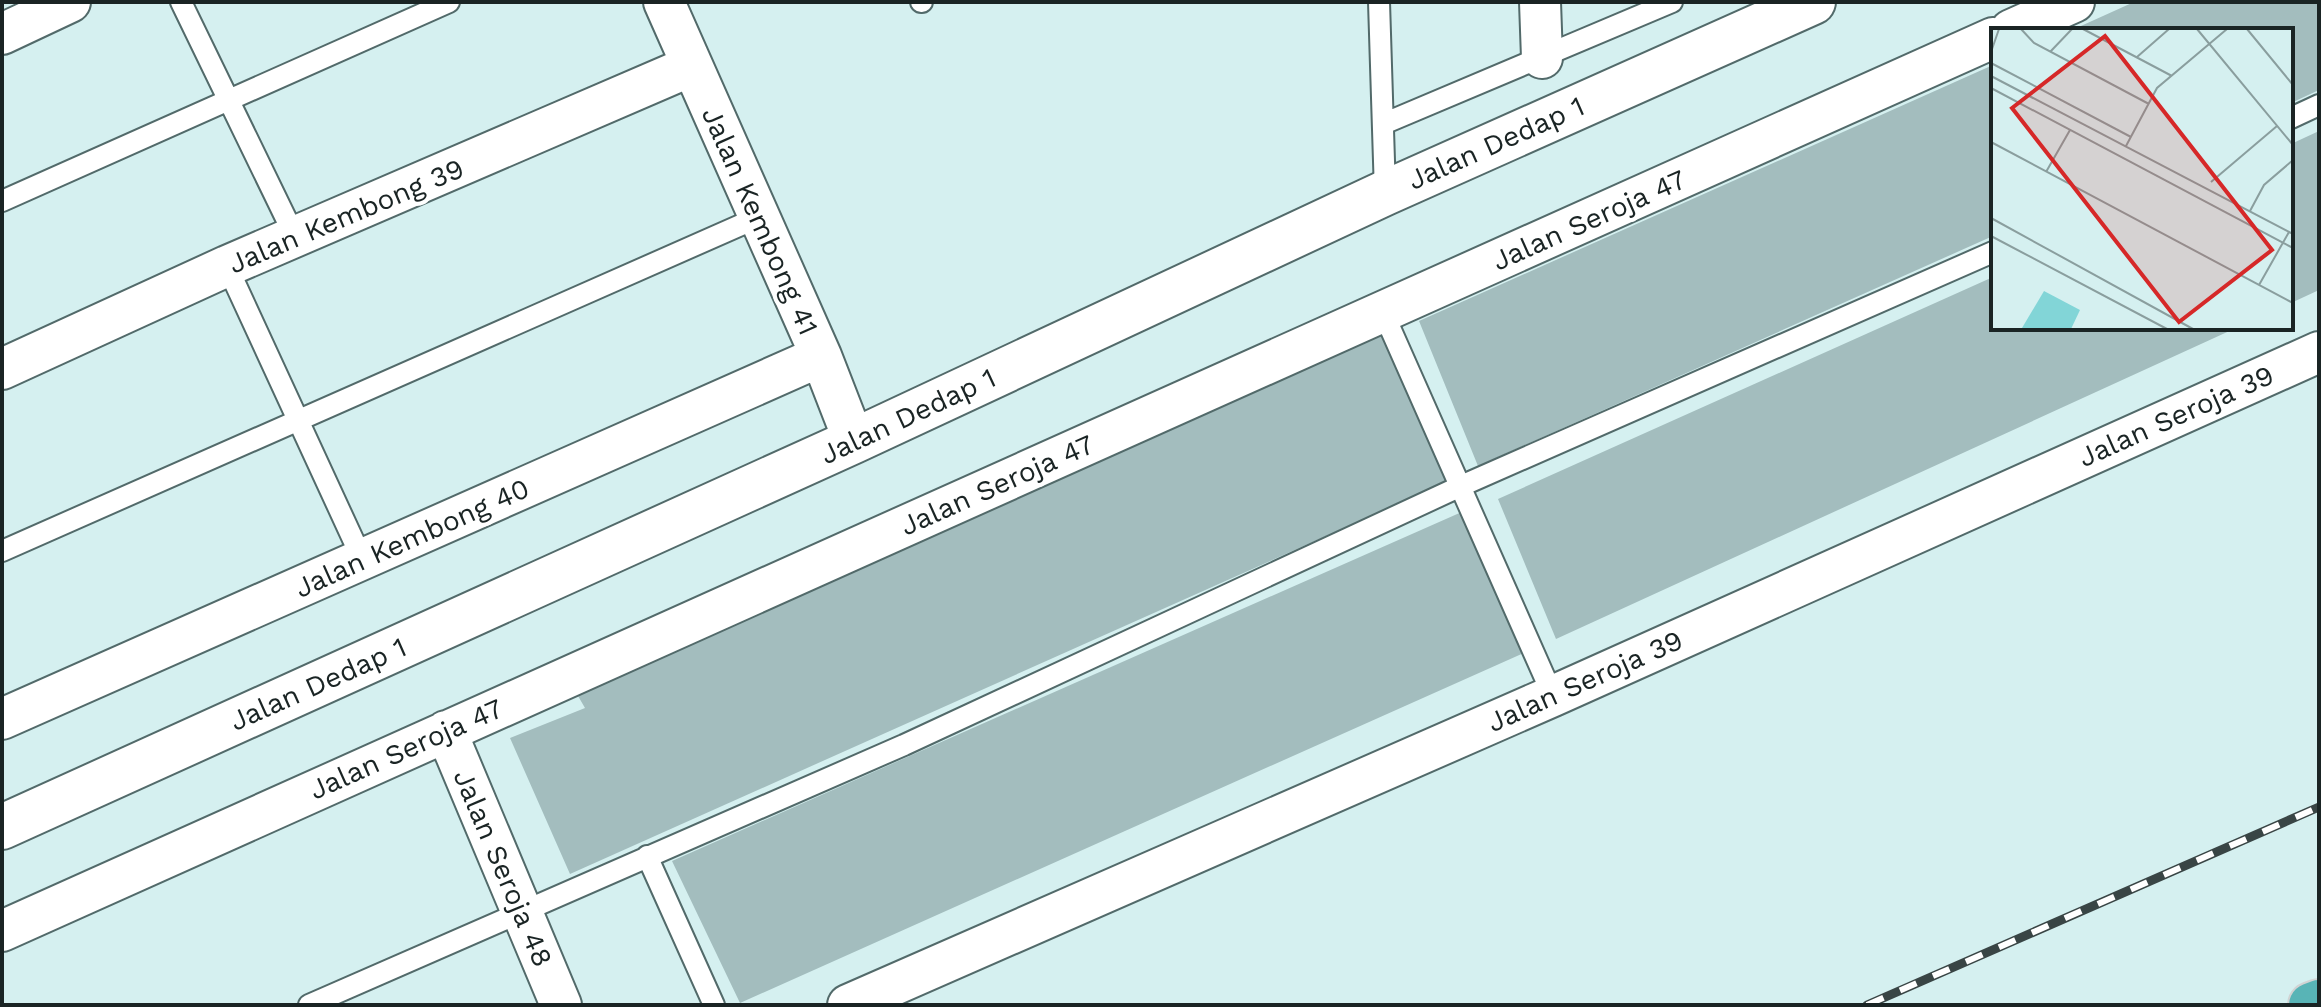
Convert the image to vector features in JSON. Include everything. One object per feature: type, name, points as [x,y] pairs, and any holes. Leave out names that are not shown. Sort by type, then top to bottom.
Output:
[{"type":"highway","points":[[2311,1005],[2319,1002]]},
{"type":"main road","name":"Jalan Dedap 1","points":[[2,827],[854,441],[1385,193],[1813,2]]},
{"type":"street","points":[[2,34],[70,2]]},
{"type":"street","name":"Jalan Kembong 41","points":[[664,2],[821,356],[854,441]]},
{"type":"street","points":[[1540,2],[1542,58]]},
{"type":"street","points":[[2016,28],[2074,2]]},
{"type":"street","name":"Jalan Seroja 47","points":[[2,931],[1991,39]]},
{"type":"street","name":"Jalan Kembong 39","points":[[2,369],[227,266],[296,239],[691,66]]},
{"type":"street","name":"Jalan Seroja 39","points":[[848,1005],[1553,696],[2319,352]]},
{"type":"street","name":"Jalan Kembong 40","points":[[2,719],[821,356]]},
{"type":"street","name":"Jalan Seroja 48","points":[[446,731],[561,1005]]},
{"type":"lane","points":[[181,2],[296,239]]},
{"type":"lane","points":[[2,201],[449,2]]},
{"type":"lane","points":[[1379,2],[1385,193]]},
{"type":"lane","points":[[1383,124],[1672,2]]},
{"type":"lane","points":[[2293,117],[2319,105]]},
{"type":"lane","points":[[2,551],[759,217]]},
{"type":"lane","points":[[309,1005],[904,745],[1461,486],[1991,253]]},
{"type":"lane","points":[[227,266],[363,561]]},
{"type":"lane","points":[[1383,312],[1553,696]]},
{"type":"lane","points":[[647,856],[714,1005]]},
{"type":"building","points":[[2134,2],[2319,2],[2319,90],[2293,102],[2293,28],[2076,28]]},
{"type":"building","points":[[1991,66],[1991,237],[1478,466],[1419,321]]},
{"type":"building","points":[[2319,131],[2319,290],[2293,302],[2293,143]]},
{"type":"building","points":[[1991,278],[1991,330],[2232,330],[1556,639],[1498,499]]},
{"type":"building","points":[[1381,332],[1449,481],[570,874],[510,738],[585,708],[574,689]]},
{"type":"building","points":[[1464,511],[1528,651],[740,1003],[672,861]]},
{"type":"railway","points":[[1867,1005],[2319,807]]}]
